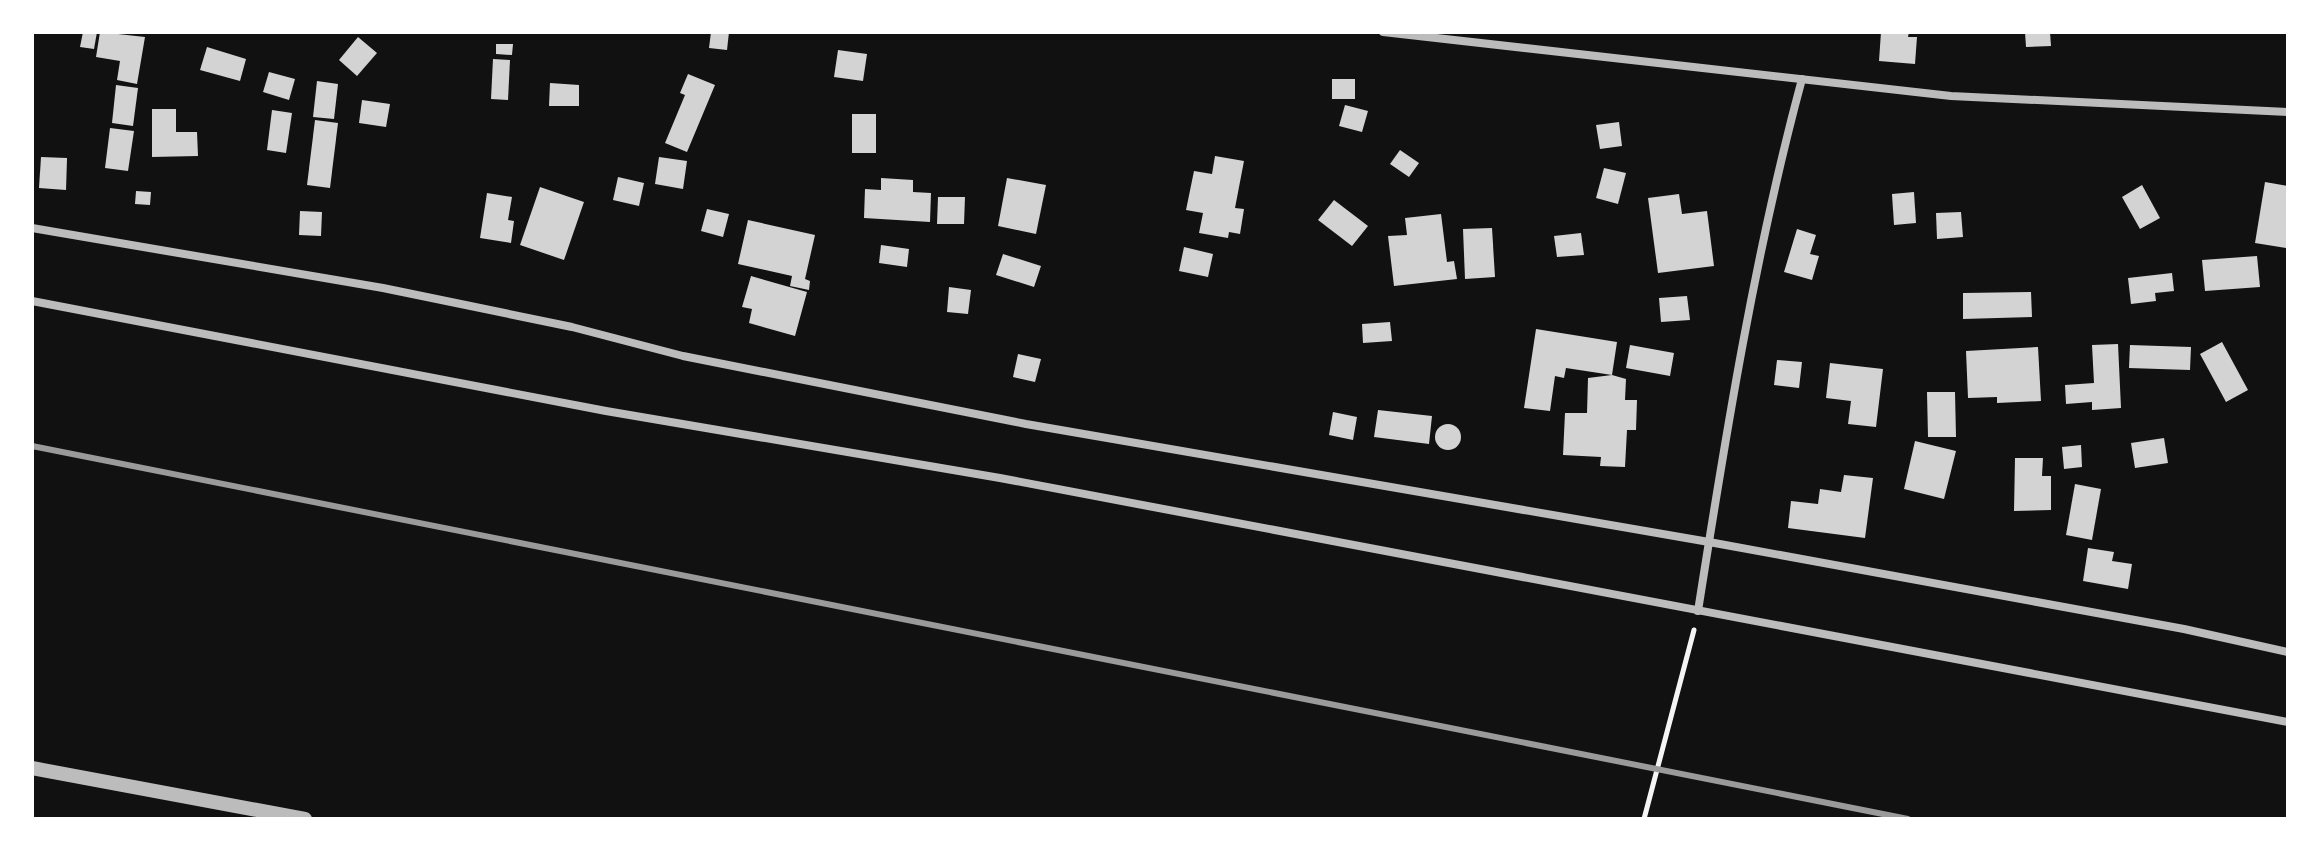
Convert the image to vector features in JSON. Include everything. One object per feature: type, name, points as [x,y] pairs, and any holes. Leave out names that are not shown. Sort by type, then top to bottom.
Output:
[{"type":"street","points":[[1383,32],[1465,36],[1951,96],[2288,112]]},
{"type":"street","points":[[1698,611],[1738,369],[1773,199],[1802,79]]},
{"type":"street","points":[[32,228],[383,288],[572,327],[683,356],[1026,424],[1709,542],[2184,629],[2288,652]]},
{"type":"street","points":[[32,301],[606,411],[1000,478],[2288,722]]},
{"type":"street","points":[[32,768],[305,819]]},
{"type":"path","points":[[1644,819],[1698,611]]},
{"type":"building","points":[[83,32],[97,32],[94,49],[80,47]]},
{"type":"building","points":[[100,32],[145,37],[137,84],[117,80],[120,61],[96,57]]},
{"type":"building","points":[[711,32],[729,32],[727,50],[709,48]]},
{"type":"building","points":[[1881,32],[1909,32],[1908,37],[1917,37],[1915,64],[1879,61]]},
{"type":"building","points":[[2025,32],[2050,32],[2051,46],[2026,47]]},
{"type":"building","points":[[358,37],[377,53],[357,76],[339,60]]},
{"type":"building","points":[[496,44],[513,44],[512,55],[496,54]]},
{"type":"building","points":[[207,47],[246,59],[240,81],[200,70]]},
{"type":"building","points":[[838,50],[867,54],[863,81],[834,77]]},
{"type":"building","points":[[493,59],[510,60],[508,100],[491,99]]},
{"type":"building","points":[[269,72],[295,79],[289,100],[263,92]]},
{"type":"building","points":[[688,74],[715,85],[687,152],[665,143],[685,95],[680,93]]},
{"type":"building","points":[[1332,79],[1355,79],[1355,99],[1332,99]]},
{"type":"building","points":[[317,81],[338,84],[334,119],[313,117]]},
{"type":"building","points":[[550,83],[579,85],[579,106],[549,106]]},
{"type":"building","points":[[116,85],[138,88],[133,126],[112,123]]},
{"type":"building","points":[[362,100],[390,104],[386,127],[359,123]]},
{"type":"building","points":[[1345,105],[1368,111],[1362,132],[1339,126]]},
{"type":"building","points":[[152,109],[176,109],[176,132],[197,132],[198,156],[152,157]]},
{"type":"building","points":[[272,110],[292,113],[286,153],[267,150]]},
{"type":"building","points":[[852,114],[876,114],[876,153],[852,153]]},
{"type":"building","points":[[315,120],[338,123],[330,188],[307,185]]},
{"type":"building","points":[[1619,122],[1622,146],[1600,149],[1596,125]]},
{"type":"building","points":[[110,128],[134,131],[128,171],[105,168]]},
{"type":"building","points":[[1400,150],[1419,163],[1409,177],[1390,164]]},
{"type":"building","points":[[1215,156],[1244,161],[1235,208],[1244,209],[1240,234],[1229,232],[1228,238],[1199,233],[1203,213],[1186,210],[1194,171],[1212,174]]},
{"type":"building","points":[[41,157],[67,158],[66,190],[39,188]]},
{"type":"building","points":[[659,157],[687,161],[683,189],[655,184]]},
{"type":"building","points":[[1604,168],[1626,173],[1618,204],[1596,198]]},
{"type":"building","points":[[618,177],[644,183],[639,206],[613,200]]},
{"type":"building","points":[[881,178],[913,180],[913,192],[931,193],[930,222],[864,218],[865,189],[881,190]]},
{"type":"building","points":[[1007,178],[1046,185],[1036,234],[998,226]]},
{"type":"building","points":[[2265,182],[2288,186],[2286,248],[2255,243]]},
{"type":"building","points":[[2142,185],[2160,218],[2140,229],[2122,197]]},
{"type":"building","points":[[540,187],[584,202],[564,260],[520,245]]},
{"type":"building","points":[[136,191],[151,192],[150,205],[135,204]]},
{"type":"building","points":[[1914,192],[1916,223],[1894,225],[1892,194]]},
{"type":"building","points":[[487,193],[512,197],[508,220],[514,221],[511,243],[480,238]]},
{"type":"building","points":[[1679,194],[1682,214],[1707,211],[1714,266],[1658,273],[1648,198]]},
{"type":"building","points":[[938,197],[965,197],[964,224],[937,224]]},
{"type":"building","points":[[1334,200],[1368,226],[1352,246],[1318,220]]},
{"type":"building","points":[[707,209],[729,214],[723,237],[701,231]]},
{"type":"building","points":[[300,211],[322,212],[321,236],[299,235]]},
{"type":"building","points":[[1961,212],[1963,237],[1937,239],[1936,213]]},
{"type":"building","points":[[1441,214],[1447,262],[1454,261],[1457,279],[1394,286],[1388,236],[1407,235],[1405,218]]},
{"type":"building","points":[[748,220],[815,235],[805,279],[810,281],[809,290],[790,286],[792,276],[738,264]]},
{"type":"building","points":[[1492,228],[1495,277],[1465,279],[1463,229]]},
{"type":"building","points":[[1797,229],[1816,235],[1810,254],[1819,256],[1812,280],[1784,272]]},
{"type":"building","points":[[1581,233],[1584,255],[1557,257],[1554,236]]},
{"type":"building","points":[[881,245],[909,249],[907,267],[879,263]]},
{"type":"building","points":[[1184,247],[1213,254],[1208,277],[1179,271]]},
{"type":"building","points":[[1003,254],[1041,266],[1034,287],[996,275]]},
{"type":"building","points":[[2257,256],[2260,287],[2205,291],[2202,260]]},
{"type":"building","points":[[2172,273],[2174,291],[2155,293],[2156,301],[2131,304],[2128,278]]},
{"type":"building","points":[[751,276],[807,292],[795,336],[749,323],[752,309],[742,307]]},
{"type":"building","points":[[949,287],[971,290],[968,314],[947,312]]},
{"type":"building","points":[[2031,292],[2032,317],[1963,319],[1963,293]]},
{"type":"building","points":[[1687,296],[1690,320],[1661,322],[1659,298]]},
{"type":"building","points":[[1390,322],[1392,341],[1363,343],[1362,324]]},
{"type":"building","points":[[1536,329],[1617,342],[1612,375],[1566,368],[1564,378],[1555,376],[1550,411],[1524,408]]},
{"type":"building","points":[[2222,342],[2248,390],[2226,402],[2200,354]]},
{"type":"building","points":[[2118,344],[2121,408],[2092,410],[2092,402],[2066,404],[2065,385],[2094,383],[2092,345]]},
{"type":"building","points":[[1630,345],[1674,353],[1670,376],[1626,368]]},
{"type":"building","points":[[2130,345],[2191,347],[2190,370],[2129,368]]},
{"type":"building","points":[[2038,347],[2041,401],[1997,403],[1997,397],[1968,398],[1966,351]]},
{"type":"building","points":[[1018,354],[1041,359],[1035,382],[1013,377]]},
{"type":"building","points":[[1777,360],[1802,362],[1799,388],[1774,385]]},
{"type":"building","points":[[1830,363],[1883,369],[1876,427],[1848,424],[1851,401],[1826,398]]},
{"type":"building","points":[[1612,375],[1626,379],[1625,400],[1637,400],[1636,430],[1627,430],[1625,467],[1600,466],[1601,457],[1563,455],[1565,413],[1587,413],[1588,378]]},
{"type":"building","points":[[1927,392],[1955,392],[1956,437],[1928,437]]},
{"type":"building","points":[[1378,410],[1432,416],[1429,444],[1374,437]]},
{"type":"building","points":[[1333,412],[1357,417],[1353,440],[1329,435]]},
{"type":"building","points":[[1448,424],[1457,428],[1461,437],[1457,446],[1448,450],[1439,446],[1435,437],[1439,428]]},
{"type":"building","points":[[2164,438],[2168,463],[2135,468],[2131,443]]},
{"type":"building","points":[[1915,441],[1956,451],[1944,499],[1904,489]]},
{"type":"building","points":[[2081,445],[2082,467],[2064,469],[2062,447]]},
{"type":"building","points":[[2015,458],[2043,458],[2042,476],[2051,476],[2051,510],[2014,511]]},
{"type":"building","points":[[1844,475],[1873,478],[1865,538],[1788,528],[1791,501],[1818,504],[1820,489],[1841,492]]},
{"type":"building","points":[[2075,484],[2101,489],[2092,540],[2066,535]]},
{"type":"building","points":[[2088,548],[2114,552],[2112,561],[2132,564],[2128,589],[2083,581]]},
{"type":"railway","points":[[32,446],[1908,819]]}]
